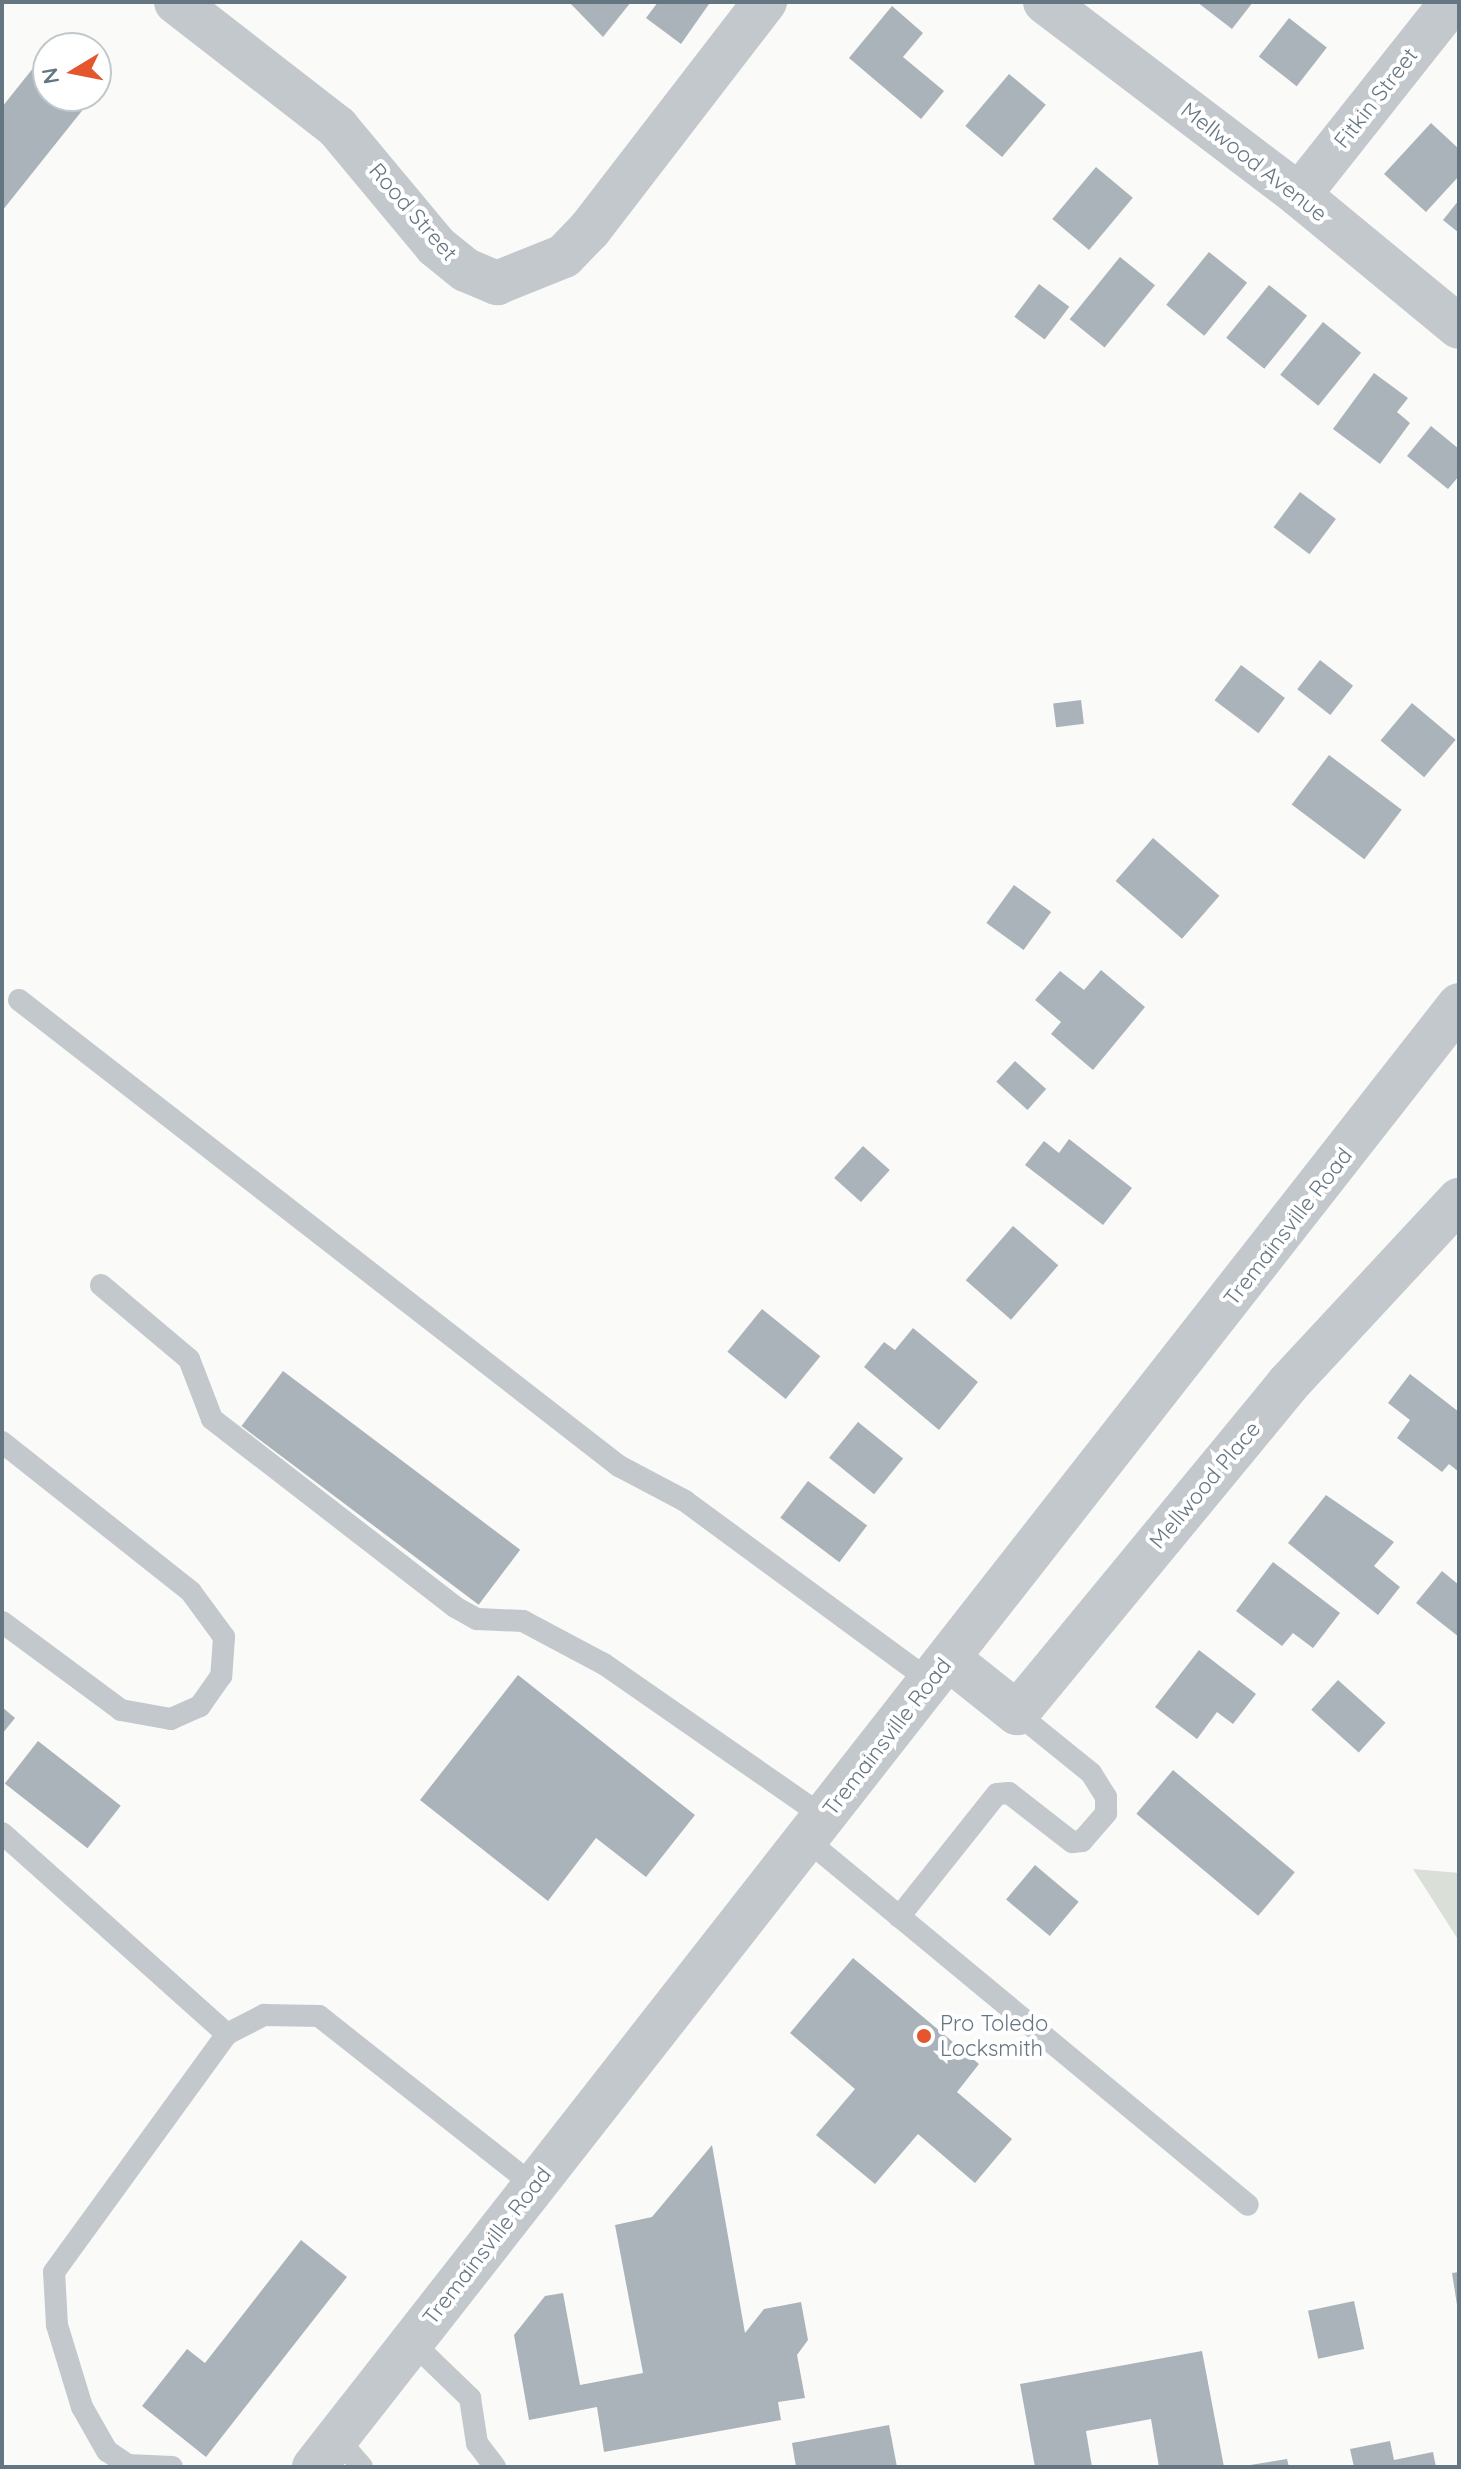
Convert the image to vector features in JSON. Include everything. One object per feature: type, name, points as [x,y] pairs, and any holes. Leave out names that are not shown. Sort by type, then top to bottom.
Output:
[{"type":"street","name":"Rood Street","points":[[176,2],[337,127],[436,246],[466,270],[497,283],[553,262],[590,229],[765,2]]},
{"type":"street","name":"Mellwood Avenue","points":[[1045,2],[1299,195],[1459,327]]},
{"type":"street","name":"Fitkin Street","points":[[1299,195],[1452,2]]},
{"type":"street","name":"Tremainsville Road","points":[[337,2457],[412,2342],[1459,1005]]},
{"type":"street","name":"Mellwood Place","points":[[1017,1713],[1287,1385],[1459,1200]]},
{"type":"street","points":[[940,1670],[1017,1713]]},
{"type":"lane","points":[[19,1000],[619,1466],[685,1501],[940,1670]]},
{"type":"lane","points":[[101,1285],[189,1359],[212,1419],[455,1607],[477,1619],[523,1621],[604,1664],[815,1828],[899,1917],[1248,2205]]},
{"type":"lane","points":[[2,1442],[191,1592],[224,1637],[221,1676],[200,1706],[171,1719],[121,1710],[2,1622]]},
{"type":"lane","points":[[899,1917],[997,1794],[1009,1793],[1072,1842],[1082,1841],[1106,1813],[1106,1797],[1091,1773],[1017,1713]]},
{"type":"lane","points":[[2,1833],[227,2034]]},
{"type":"lane","points":[[172,2467],[128,2465],[107,2451],[82,2407],[57,2325],[54,2272],[227,2034],[264,2015],[319,2016],[534,2186]]},
{"type":"lane","points":[[412,2342],[470,2398],[477,2443],[495,2467]]},
{"type":"shaded area","points":[[1413,1869],[1459,1873],[1459,1941]]},
{"type":"building","points":[[569,2],[631,2],[603,37]]},
{"type":"building","points":[[658,2],[709,4],[681,44],[646,18]]},
{"type":"building","points":[[1197,2],[1253,2],[1232,29]]},
{"type":"building","points":[[892,6],[923,33],[903,57],[944,91],[921,119],[849,58]]},
{"type":"building","points":[[1289,18],[1327,48],[1297,86],[1259,57]]},
{"type":"building","points":[[32,70],[32,112],[81,112],[2,211],[2,107]]},
{"type":"building","points":[[1009,74],[1046,105],[1002,157],[965,126]]},
{"type":"building","points":[[1431,123],[1459,149],[1459,176],[1426,212],[1384,174]]},
{"type":"building","points":[[1096,167],[1133,198],[1089,250],[1052,219]]},
{"type":"building","points":[[1459,200],[1459,233],[1443,220]]},
{"type":"building","points":[[1209,252],[1247,283],[1204,336],[1166,305]]},
{"type":"building","points":[[1120,257],[1155,285],[1105,347],[1070,319]]},
{"type":"building","points":[[1039,284],[1069,307],[1045,340],[1014,317]]},
{"type":"building","points":[[1269,285],[1307,316],[1264,369],[1226,338]]},
{"type":"building","points":[[1323,322],[1361,353],[1318,406],[1280,375]]},
{"type":"building","points":[[1374,373],[1408,398],[1397,412],[1410,423],[1380,464],[1333,429]]},
{"type":"building","points":[[1431,426],[1459,449],[1459,476],[1448,489],[1407,456]]},
{"type":"building","points":[[1300,492],[1336,519],[1309,554],[1274,527]]},
{"type":"building","points":[[1320,660],[1353,686],[1330,715],[1297,689]]},
{"type":"building","points":[[1241,665],[1285,698],[1258,733],[1215,700]]},
{"type":"building","points":[[1081,700],[1084,724],[1056,727],[1053,703]]},
{"type":"building","points":[[1412,703],[1456,740],[1424,777],[1381,741]]},
{"type":"building","points":[[1329,755],[1402,810],[1364,859],[1292,805]]},
{"type":"building","points":[[1153,838],[1219,896],[1182,939],[1116,881]]},
{"type":"building","points":[[1014,885],[1051,912],[1024,950],[986,923]]},
{"type":"building","points":[[1101,970],[1145,1007],[1093,1070],[1051,1034],[1061,1022],[1035,1000],[1060,971],[1084,990]]},
{"type":"building","points":[[1015,1061],[1046,1089],[1027,1110],[996,1082]]},
{"type":"building","points":[[1069,1139],[1132,1188],[1103,1225],[1025,1165],[1044,1141],[1059,1153]]},
{"type":"building","points":[[863,1146],[890,1170],[861,1202],[834,1178]]},
{"type":"building","points":[[1013,1226],[1058,1265],[1011,1320],[966,1280]]},
{"type":"building","points":[[762,1309],[820,1356],[786,1399],[727,1352]]},
{"type":"building","points":[[913,1328],[978,1382],[939,1430],[864,1367],[884,1342],[895,1350]]},
{"type":"building","points":[[283,1371],[520,1550],[479,1605],[241,1426]]},
{"type":"building","points":[[1410,1374],[1459,1412],[1459,1472],[1449,1464],[1442,1472],[1397,1438],[1410,1420],[1388,1403]]},
{"type":"building","points":[[858,1422],[903,1459],[874,1494],[829,1458]]},
{"type":"building","points":[[808,1481],[867,1526],[839,1562],[780,1518]]},
{"type":"building","points":[[1326,1495],[1394,1542],[1374,1566],[1400,1587],[1378,1615],[1288,1543]]},
{"type":"building","points":[[1273,1562],[1340,1613],[1313,1648],[1293,1633],[1282,1646],[1236,1611]]},
{"type":"building","points":[[1442,1571],[1459,1585],[1459,1637],[1416,1603]]},
{"type":"building","points":[[1199,1650],[1256,1694],[1233,1724],[1217,1712],[1197,1739],[1155,1707]]},
{"type":"building","points":[[518,1675],[695,1815],[646,1877],[596,1838],[548,1901],[420,1800]]},
{"type":"building","points":[[1338,1680],[1386,1723],[1359,1753],[1311,1710]]},
{"type":"building","points":[[2,1707],[15,1718],[2,1734]]},
{"type":"building","points":[[38,1741],[121,1806],[87,1848],[5,1784]]},
{"type":"building","points":[[1173,1770],[1295,1872],[1258,1916],[1136,1814]]},
{"type":"building","points":[[1035,1865],[1079,1902],[1050,1936],[1006,1899]]},
{"type":"building","points":[[853,1958],[979,2064],[957,2092],[1012,2139],[975,2183],[918,2134],[875,2184],[816,2135],[855,2089],[790,2033]]},
{"type":"building","points":[[712,2145],[745,2333],[764,2309],[801,2302],[808,2340],[797,2355],[805,2398],[778,2402],[781,2420],[604,2452],[597,2407],[529,2420],[514,2335],[545,2296],[563,2293],[580,2385],[643,2373],[615,2225],[652,2217]]},
{"type":"building","points":[[301,2240],[347,2277],[206,2457],[142,2406],[187,2349],[205,2363]]},
{"type":"building","points":[[1459,2272],[1459,2304],[1457,2305],[1452,2273]]},
{"type":"building","points":[[1354,2301],[1364,2349],[1318,2359],[1308,2311]]},
{"type":"building","points":[[1202,2351],[1224,2467],[1159,2467],[1151,2419],[1086,2431],[1092,2467],[1035,2467],[1020,2384]]},
{"type":"building","points":[[889,2425],[897,2467],[796,2467],[792,2443]]},
{"type":"building","points":[[1390,2441],[1394,2460],[1433,2452],[1436,2467],[1354,2467],[1350,2449]]},
{"type":"building","points":[[1287,2459],[1289,2467],[1250,2465]]},
{"type":"place","name":"Pro Toledo Locksmith","points":[[924,2036]]}]
